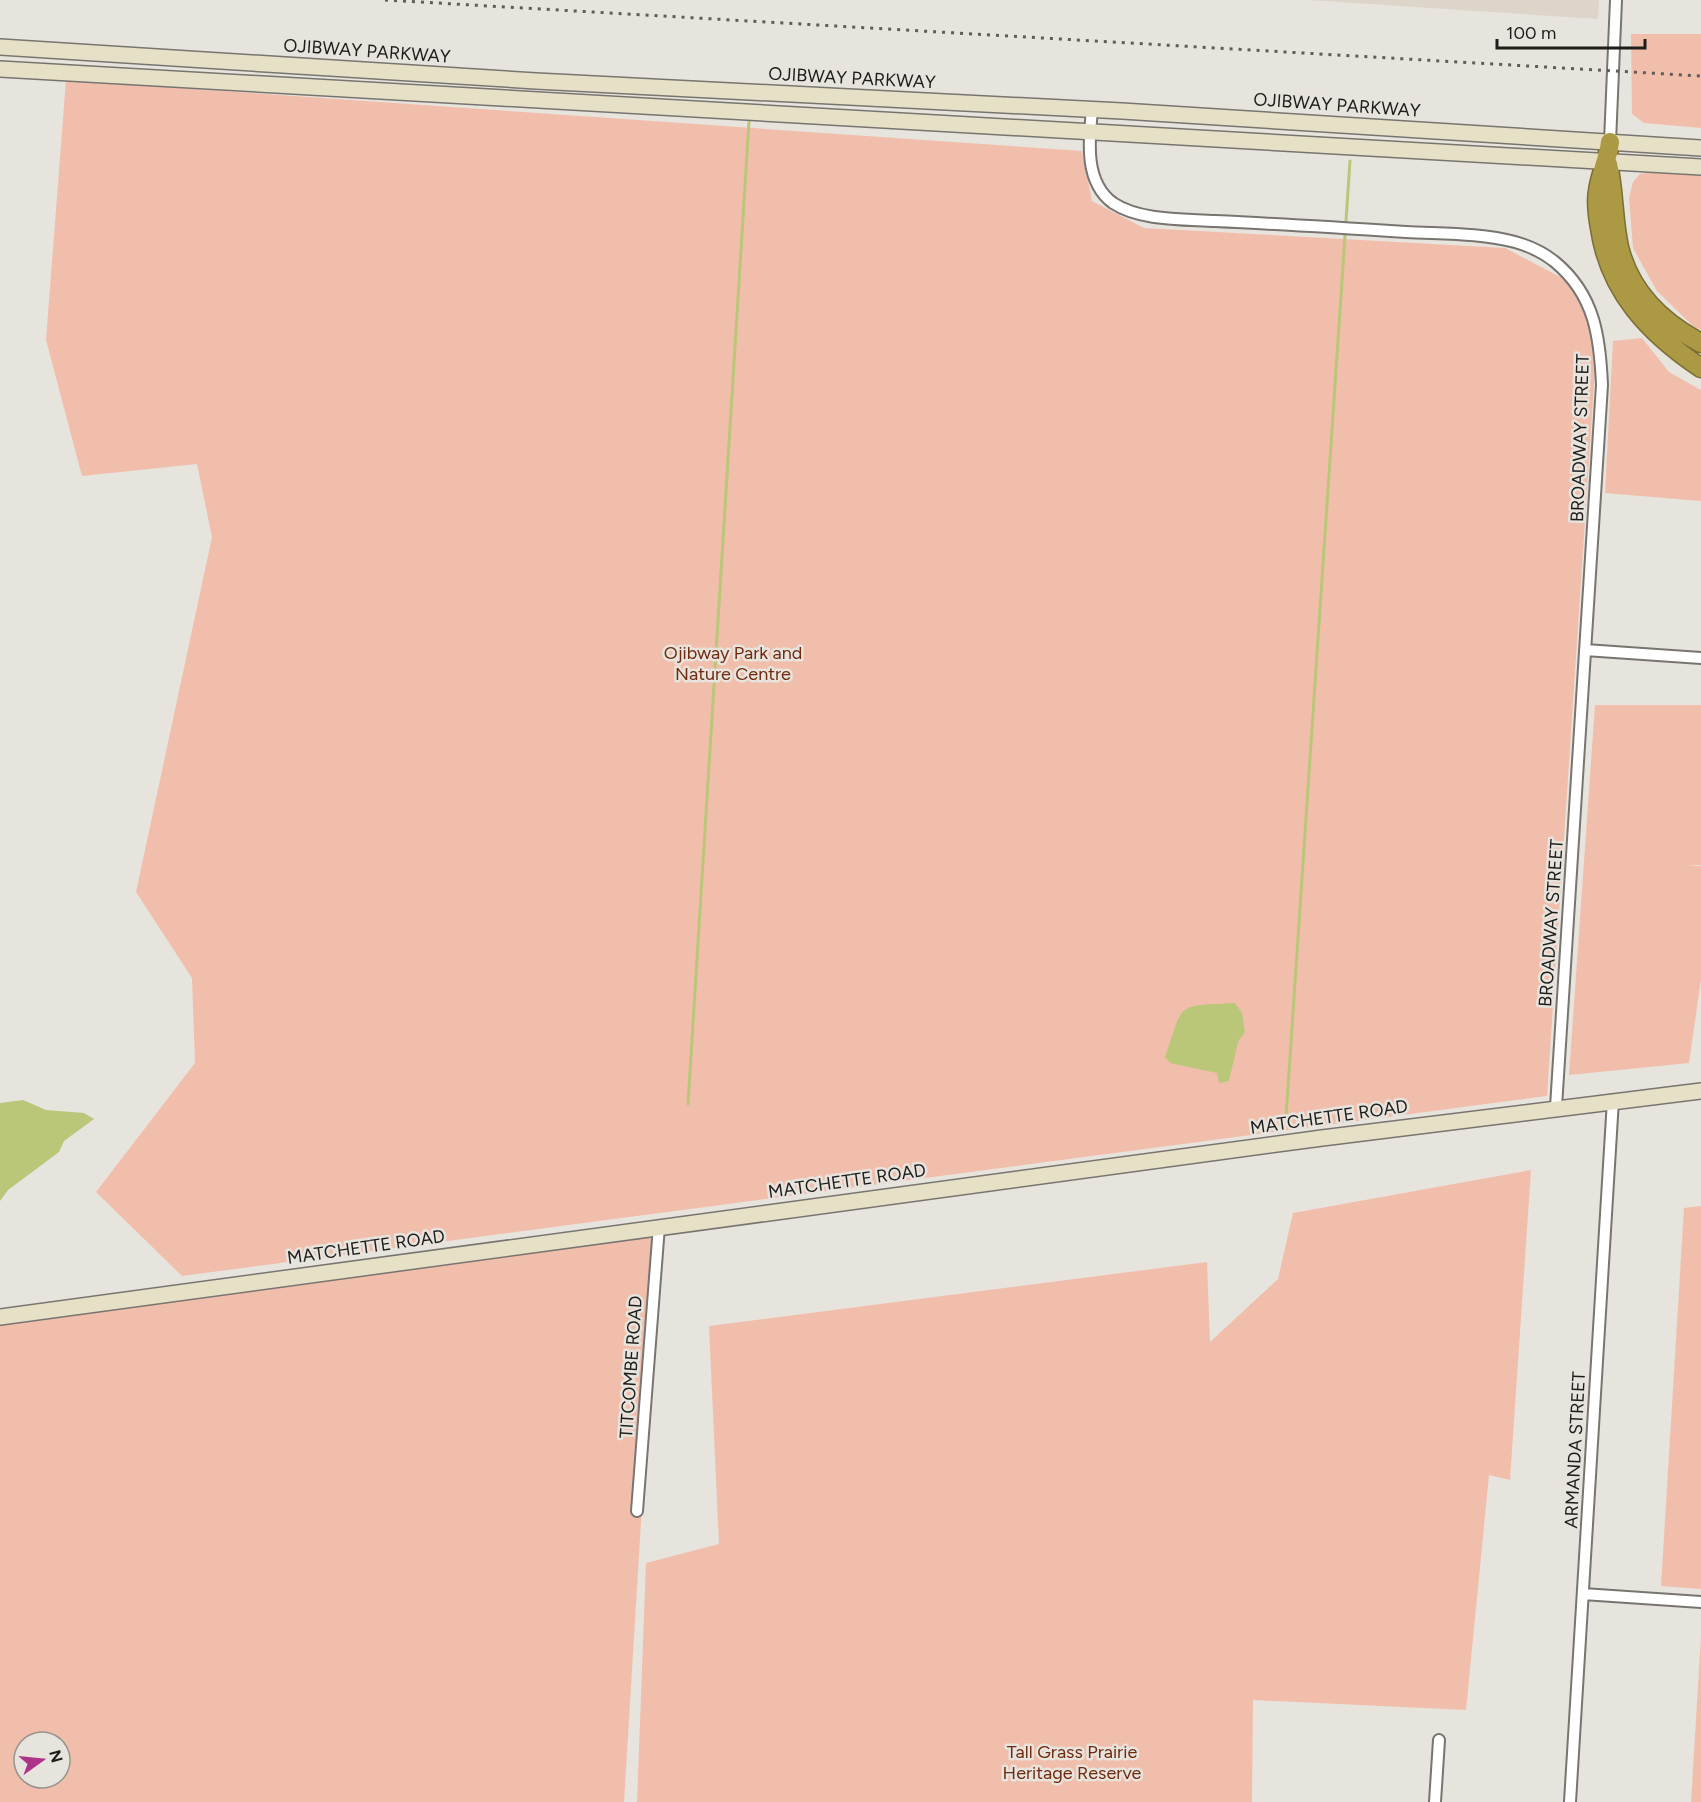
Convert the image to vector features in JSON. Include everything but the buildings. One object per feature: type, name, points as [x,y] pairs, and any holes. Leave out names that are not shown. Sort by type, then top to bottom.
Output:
[{"type":"highway","points":[[1610,142],[1608,162],[1598,192],[1599,220],[1602,245],[1617,285],[1646,324],[1701,368]]},
{"type":"highway","points":[[1608,162],[1614,193],[1619,246],[1627,271],[1641,296],[1660,317],[1701,343]]},
{"type":"main road","name":"OJIBWAY PARKWAY","points":[[0,47],[536,81],[1092,110],[1701,148]]},
{"type":"main road","name":"OJIBWAY PARKWAY","points":[[0,69],[1090,133],[1701,166]]},
{"type":"main road","name":"MATCHETTE ROAD","points":[[0,1317],[659,1226],[1556,1107],[1701,1091]]},
{"type":"street","points":[[1610,142],[1616,0]]},
{"type":"street","name":"BROADWAY STREET","points":[[1092,110],[1091,167],[1098,184],[1112,202],[1132,212],[1182,219],[1457,234],[1507,240],[1540,252],[1563,270],[1587,303],[1598,328],[1602,385],[1556,1107]]},
{"type":"street","points":[[1585,651],[1701,658]]},
{"type":"street","name":"ARMANDA STREET","points":[[1570,1802],[1613,1100]]},
{"type":"street","name":"TITCOMBE ROAD","points":[[637,1511],[659,1226]]},
{"type":"street","points":[[1583,1594],[1701,1602]]},
{"type":"street","points":[[1435,1802],[1439,1740]]},
{"type":"shaded area","points":[[1309,0],[1599,0],[1598,19]]},
{"type":"shaded area","points":[[1235,1003],[1242,1013],[1245,1032],[1238,1042],[1229,1081],[1219,1083],[1217,1073],[1170,1063],[1165,1057],[1175,1026],[1184,1010],[1201,1005]]},
{"type":"shaded area","points":[[23,1100],[46,1110],[84,1113],[94,1119],[64,1141],[59,1152],[8,1190],[0,1201],[0,1103]]},
{"type":"green space","points":[[1631,34],[1701,34],[1701,128],[1644,123],[1632,114]]},
{"type":"green space","name":"Ojibway Park and Nature Centre","points":[[66,80],[1082,151],[1092,201],[1144,228],[1505,248],[1568,281],[1597,339],[1547,1096],[182,1276],[96,1192],[195,1063],[192,978],[136,892],[212,537],[197,464],[82,476],[46,340]]},
{"type":"green space","points":[[1660,170],[1701,173],[1701,330],[1693,326],[1657,291],[1633,248],[1629,198],[1633,182],[1640,174]]},
{"type":"green space","points":[[1642,338],[1669,372],[1701,390],[1701,501],[1605,493],[1613,341]]},
{"type":"green space","points":[[1595,705],[1701,705],[1701,865],[1686,866],[1701,866],[1701,979],[1689,1063],[1569,1075]]},
{"type":"green space","name":"Tall Grass Prairie Heritage Reserve","points":[[1531,1170],[1510,1480],[1489,1475],[1466,1710],[1253,1700],[1252,1802],[637,1802],[646,1563],[719,1544],[709,1326],[1207,1262],[1210,1342],[1278,1279],[1293,1213]]},
{"type":"green space","points":[[1701,1206],[1701,1589],[1661,1586],[1684,1208]]},
{"type":"green space","points":[[659,1226],[624,1802],[0,1802],[0,1320]]},
{"type":"green space","points":[[1701,1637],[1701,1802],[1691,1802]]},
{"type":"waterway","points":[[688,1104],[749,121]]},
{"type":"waterway","points":[[1286,1117],[1350,161]]},
{"type":"railway","points":[[385,0],[1701,76]]}]
